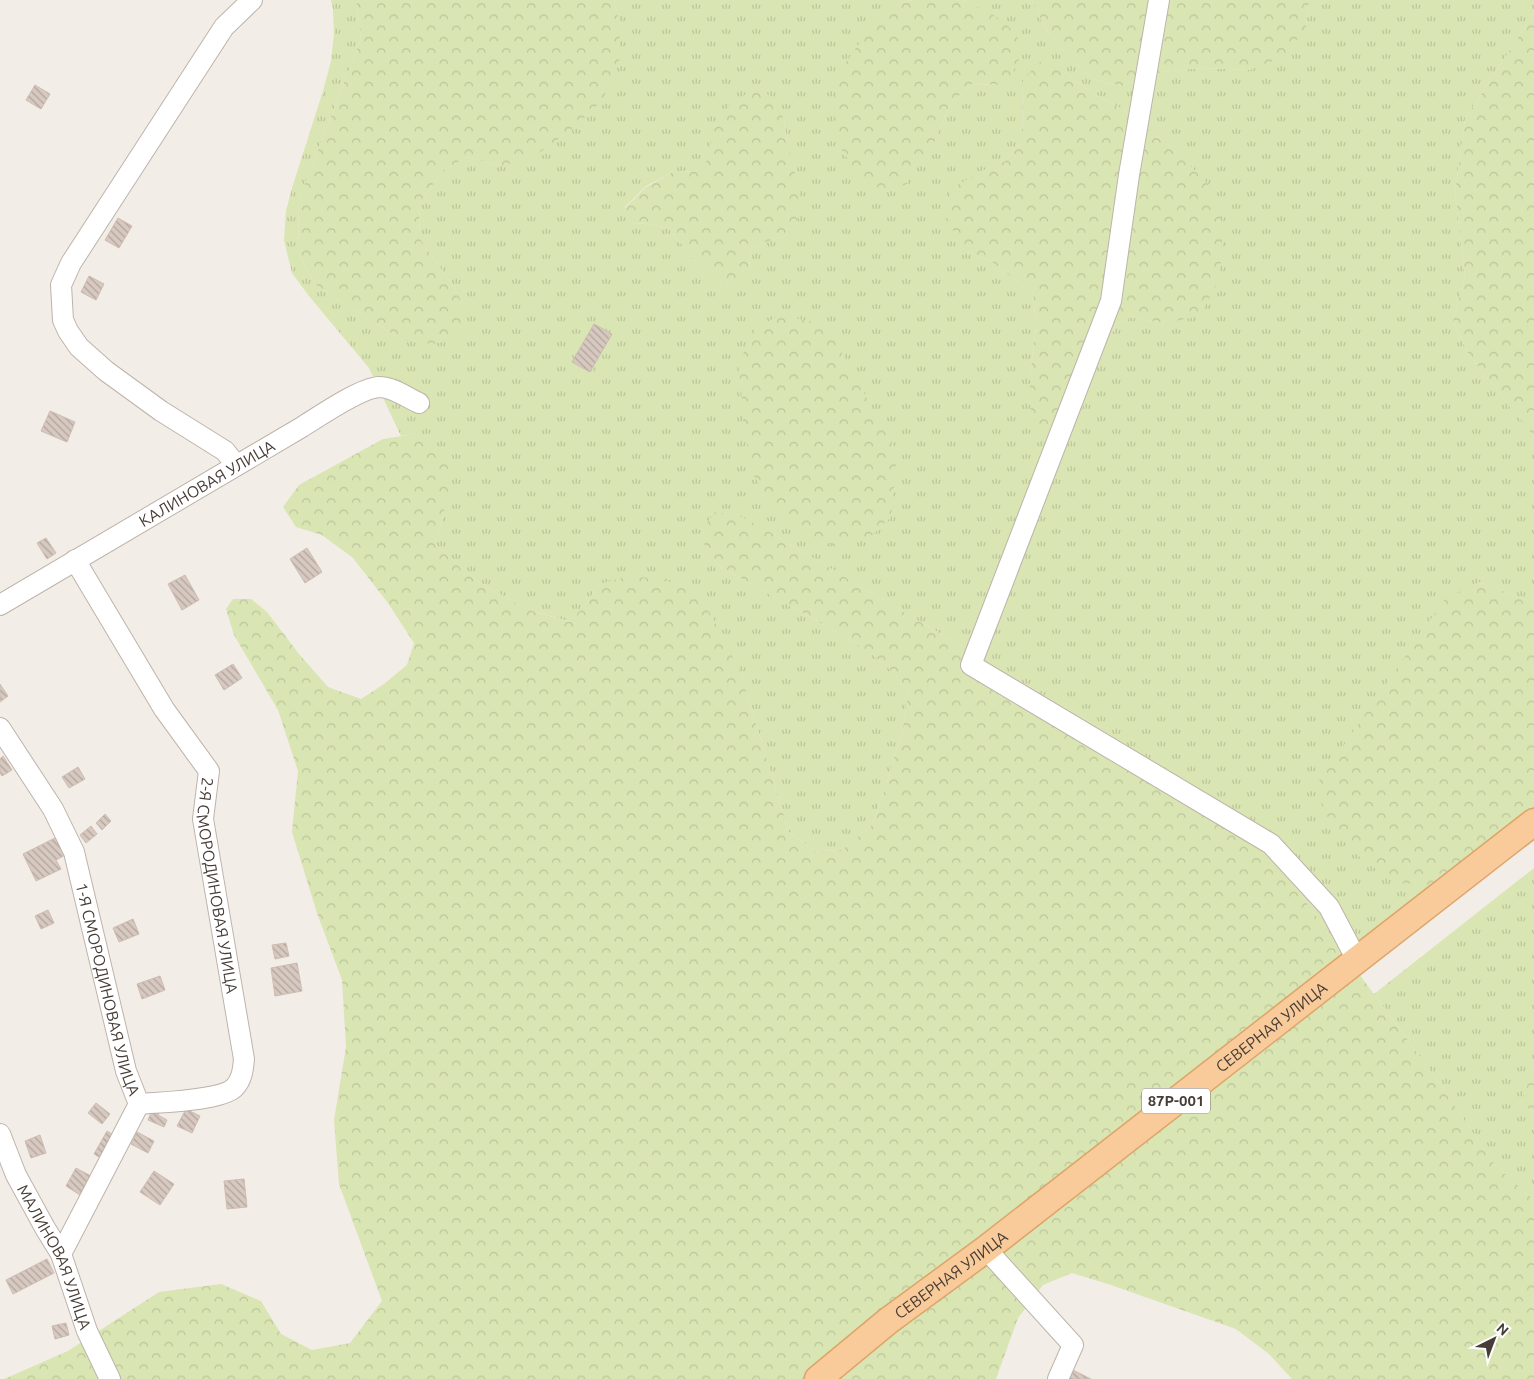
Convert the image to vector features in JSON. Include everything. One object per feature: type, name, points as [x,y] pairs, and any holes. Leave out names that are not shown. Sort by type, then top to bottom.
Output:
[{"type":"main road","name":"СЕВЕРНАЯ УЛИЦА","points":[[818,1379],[888,1321],[986,1248],[1534,822]]},
{"type":"street","points":[[236,465],[225,452],[161,411],[106,371],[78,347],[63,320],[61,285],[71,263],[224,27],[252,0]]},
{"type":"street","points":[[1159,0],[1129,175],[1111,301],[971,665],[1270,844],[1330,907],[1357,960]]},
{"type":"street","name":"КАЛИНОВАЯ УЛИЦА","points":[[0,605],[347,399],[377,387],[392,389],[419,403]]},
{"type":"street","name":"2-Я СМОРОДИНОВАЯ УЛИЦА","points":[[76,560],[164,709],[209,771],[204,819],[244,1059],[242,1076],[233,1088],[217,1096],[139,1104]]},
{"type":"street","name":"1-Я СМОРОДИНОВАЯ УЛИЦА","points":[[0,728],[54,809],[74,852],[126,1071],[139,1104],[61,1254]]},
{"type":"street","name":"МАЛИНОВАЯ УЛИЦА","points":[[0,1134],[16,1175],[61,1254],[87,1331],[110,1379]]},
{"type":"street","points":[[986,1248],[1074,1345],[1058,1379]]},
{"type":"green space","points":[[331,0],[356,0],[361,39],[299,199],[298,253],[316,285],[402,340],[458,293],[420,239],[419,205],[442,171],[467,157],[502,166],[620,25],[614,0],[914,0],[899,2],[934,143],[951,103],[972,84],[1004,85],[966,2],[954,0],[1032,0],[1046,30],[1071,59],[1095,80],[1122,86],[1162,72],[1200,68],[1250,70],[1306,27],[1309,0],[1534,0],[1534,13],[1465,119],[1455,193],[1465,276],[1453,321],[1469,355],[1534,437],[1534,603],[1479,582],[1433,885],[1534,806],[1534,812],[1346,956],[1285,874],[1263,849],[1193,792],[1124,743],[768,531],[705,551],[724,569],[851,640],[893,672],[908,692],[904,723],[887,783],[872,825],[842,850],[815,851],[789,832],[740,671],[599,584],[586,604],[570,622],[527,609],[480,583],[435,545],[445,508],[415,434],[401,436],[369,368],[292,273],[284,240],[286,211],[292,188],[331,61],[334,34]],"holes":[[[1063,71],[1090,91],[1124,110],[1181,156],[1165,323],[1135,318],[1118,323],[1105,344],[1030,376],[1036,327],[1033,293],[992,262],[967,251],[977,173],[1005,161],[1022,140],[1023,79]],[[784,120],[787,142],[789,234],[751,247],[749,269],[721,283],[695,260],[668,228],[630,223],[625,207],[646,186],[675,171],[694,172],[707,163],[710,147]]]},
{"type":"green space","points":[[356,0],[614,0],[620,25],[619,64],[602,101],[575,127],[535,156],[502,166],[467,157],[442,171],[419,205],[420,239],[458,293],[466,319],[459,338],[433,344],[402,340],[316,285],[298,253],[299,199],[361,39]]},
{"type":"green space","points":[[956,0],[986,11],[997,17],[1014,33],[1020,42],[1021,51],[1017,65],[1004,85],[972,84],[951,103],[934,143],[905,185],[880,189],[858,174],[835,140],[833,101],[844,65],[875,21],[899,2]]},
{"type":"green space","points":[[1032,0],[1309,1],[1306,27],[1286,56],[1250,70],[1200,68],[1162,72],[1122,86],[1095,80],[1071,59],[1046,30]]},
{"type":"green space","points":[[1534,13],[1534,437],[1469,355],[1453,321],[1465,276],[1455,193],[1465,119]]},
{"type":"green space","points":[[1040,62],[1063,71],[1090,91],[1124,110],[1181,156],[1208,184],[1223,226],[1220,278],[1200,316],[1165,323],[1135,318],[1118,323],[1105,344],[1079,417],[1062,444],[1045,444],[1031,417],[1030,376],[1036,327],[1033,293],[992,262],[967,251],[946,220],[951,189],[977,173],[1005,161],[1022,140],[1023,79]]},
{"type":"green space","points":[[757,88],[775,99],[784,120],[787,142],[799,190],[800,215],[789,234],[751,247],[749,269],[736,287],[721,283],[695,260],[668,228],[629,223],[625,208],[646,187],[675,171],[694,172],[706,163],[714,128],[732,102]]},
{"type":"green space","points":[[780,315],[813,322],[834,339],[897,452],[891,517],[869,538],[841,547],[821,542],[769,500],[750,470],[738,364],[756,328]]},
{"type":"green space","points":[[415,434],[441,449],[451,472],[445,508],[435,545],[480,583],[527,609],[569,622],[586,604],[599,584],[630,576],[666,580],[691,592],[710,613],[740,671],[789,832],[815,851],[842,850],[872,825],[887,783],[904,723],[908,692],[893,672],[851,640],[724,569],[705,551],[703,528],[715,512],[742,517],[768,531],[1124,743],[1193,792],[1263,849],[1285,874],[1346,956],[1442,1087],[1494,1164],[1534,1200],[1534,1379],[1292,1379],[1269,1354],[1236,1329],[1072,1273],[1043,1285],[1018,1318],[996,1379],[4,1379],[68,1351],[159,1292],[221,1284],[261,1301],[281,1334],[312,1350],[350,1343],[382,1301],[339,1184],[334,1120],[346,1047],[342,980],[317,913],[292,832],[298,771],[278,710],[234,635],[226,609],[233,599],[251,599],[267,612],[299,654],[328,687],[361,699],[384,684],[407,665],[414,643],[388,603],[353,558],[322,535],[296,527],[283,507],[299,485],[383,439]]},
{"type":"green space","points":[[1479,582],[1534,603],[1534,806],[1433,885],[1395,883],[1352,851],[1322,809],[1319,781],[1444,600]]},
{"type":"green space","points":[[1534,868],[1534,1064],[1525,1074],[1528,1109],[1534,1112],[1534,1200],[1494,1164],[1442,1087],[1374,994]]},
{"type":"green space","points":[[1534,1064],[1534,1112],[1528,1109],[1520,1084],[1525,1074]]},
{"type":"building","points":[[35,85],[50,94],[41,109],[26,100]]},
{"type":"building","points":[[118,218],[132,226],[119,248],[105,240]]},
{"type":"building","points":[[89,276],[104,284],[96,300],[81,292]]},
{"type":"building","points":[[594,324],[612,334],[590,372],[572,362]]},
{"type":"building","points":[[50,411],[75,422],[67,442],[41,431]]},
{"type":"building","points":[[46,538],[56,553],[47,559],[37,543]]},
{"type":"building","points":[[307,548],[322,572],[305,583],[290,559]]},
{"type":"building","points":[[185,575],[199,600],[182,610],[168,584]]},
{"type":"building","points":[[233,664],[242,678],[224,690],[215,675]]},
{"type":"building","points":[[0,684],[8,696],[0,702]]},
{"type":"building","points":[[3,756],[12,770],[2,776],[0,773],[0,759]]},
{"type":"building","points":[[78,767],[85,779],[69,788],[62,777]]},
{"type":"building","points":[[105,814],[111,821],[102,830],[96,823]]},
{"type":"building","points":[[91,826],[97,834],[86,843],[80,835]]},
{"type":"building","points":[[57,837],[65,855],[56,860],[61,869],[36,881],[23,854]]},
{"type":"building","points":[[48,910],[54,923],[41,929],[35,916]]},
{"type":"building","points":[[133,919],[139,934],[119,942],[113,928]]},
{"type":"building","points":[[286,943],[289,956],[275,959],[272,945]]},
{"type":"building","points":[[297,963],[302,991],[275,996],[271,968]]},
{"type":"building","points":[[160,976],[165,990],[142,999],[137,984]]},
{"type":"building","points":[[96,1103],[110,1114],[102,1124],[88,1113]]},
{"type":"building","points":[[153,1108],[160,1111],[158,1115],[167,1120],[164,1127],[148,1120]]},
{"type":"building","points":[[186,1109],[200,1116],[192,1133],[177,1126]]},
{"type":"building","points":[[107,1131],[115,1136],[102,1159],[94,1154]]},
{"type":"building","points":[[137,1132],[154,1141],[148,1153],[131,1144]]},
{"type":"building","points":[[40,1135],[46,1153],[31,1158],[25,1141]]},
{"type":"building","points":[[76,1168],[91,1176],[80,1195],[66,1186]]},
{"type":"building","points":[[154,1171],[174,1184],[160,1205],[140,1192]]},
{"type":"building","points":[[244,1179],[247,1207],[227,1209],[224,1181]]},
{"type":"building","points":[[47,1259],[54,1273],[13,1294],[6,1280]]},
{"type":"building","points":[[66,1323],[69,1335],[55,1339],[52,1326]]},
{"type":"building","points":[[1073,1370],[1091,1379],[1069,1379]]}]
